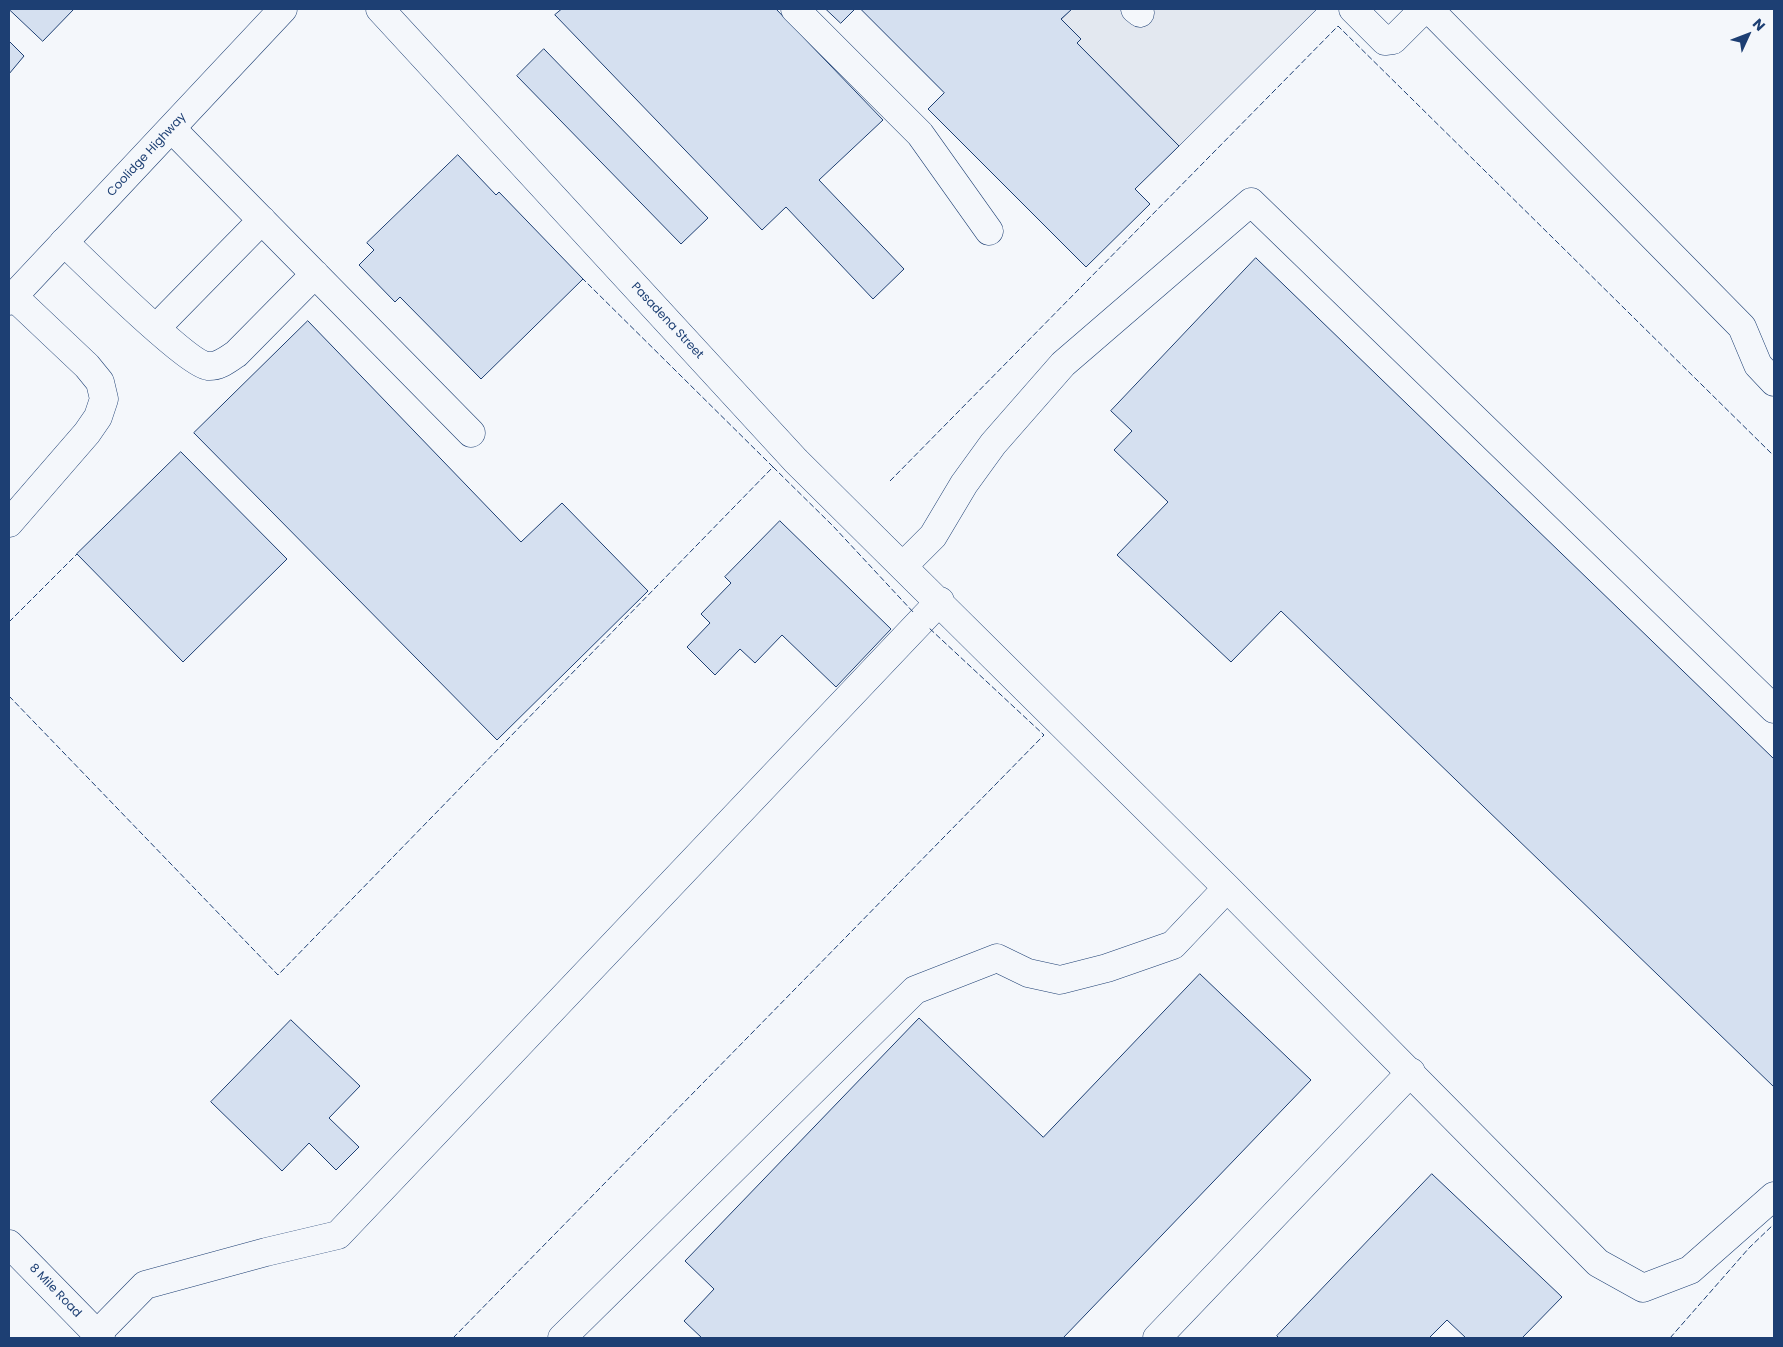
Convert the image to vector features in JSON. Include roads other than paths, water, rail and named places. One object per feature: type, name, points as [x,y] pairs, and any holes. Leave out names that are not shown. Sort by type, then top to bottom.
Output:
[{"type":"main road","name":"Coolidge Highway","points":[[11,299],[283,9]]},
{"type":"main road","name":"Pasadena Street","points":[[380,9],[796,461],[940,601],[1412,1072],[1598,1264],[1643,1288],[1690,1270],[1774,1196]]},
{"type":"main road","points":[[795,9],[920,134],[988,231]]},
{"type":"main road","points":[[1353,9],[1385,41],[1394,40],[1422,11],[1430,10],[1742,327],[1758,365],[1774,382]]},
{"type":"main road","points":[[172,129],[471,432]]},
{"type":"main road","points":[[903,566],[933,536],[964,484],[994,444],[1063,364],[1251,202],[1774,708]]},
{"type":"main road","points":[[156,327],[262,220]]},
{"type":"main road","points":[[64,242],[114,291],[192,358],[208,366],[223,363],[236,354],[315,274]]},
{"type":"main road","points":[[9,523],[87,433],[98,417],[104,399],[100,382],[87,366],[11,299]]},
{"type":"main road","points":[[99,1336],[145,1286],[266,1252],[338,1235],[940,601]]},
{"type":"main road","points":[[562,1338],[915,990],[997,958],[1028,973],[1060,980],[1107,968],[1173,945],[1227,888]]},
{"type":"main road","points":[[1157,1338],[1412,1072]]},
{"type":"main road","name":"8 Mile Road","points":[[9,1244],[99,1336]]}]
